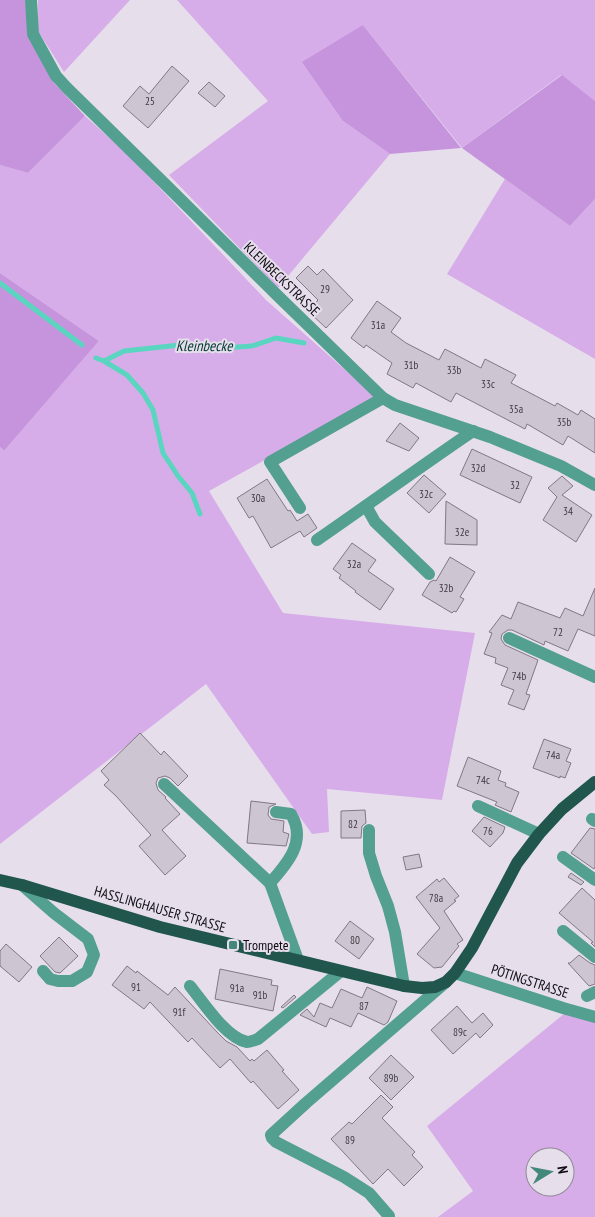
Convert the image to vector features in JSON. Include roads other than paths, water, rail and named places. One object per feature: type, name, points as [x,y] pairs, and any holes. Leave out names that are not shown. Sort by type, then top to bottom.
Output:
[{"type":"main road","points":[[451,977],[472,948],[516,862],[562,809],[595,782]]},
{"type":"main road","name":"HASSLINGHAUSER STRASSE","points":[[0,880],[160,927],[404,986],[435,987],[451,977]]},
{"type":"street","name":"KLEINBECKSTRASSE","points":[[32,0],[33,34],[56,76],[66,88],[383,398],[395,405],[490,437],[561,466],[595,484]]},
{"type":"street","points":[[300,508],[270,462],[383,398]]},
{"type":"street","points":[[317,540],[473,431]]},
{"type":"street","points":[[366,506],[375,522],[429,574]]},
{"type":"street","points":[[509,638],[595,677]]},
{"type":"street","points":[[164,784],[270,883],[298,960]]},
{"type":"street","points":[[478,806],[539,834]]},
{"type":"street","points":[[270,883],[285,867],[295,849],[297,838],[296,823],[291,814],[276,812]]},
{"type":"street","points":[[369,830],[369,853],[388,906],[404,986]]},
{"type":"street","points":[[563,857],[595,880]]},
{"type":"street","points":[[22,885],[88,939],[94,955],[87,972],[72,982],[50,979],[42,971]]},
{"type":"street","points":[[563,931],[595,957]]},
{"type":"street","points":[[190,986],[224,1028],[248,1042],[258,1039],[340,971]]},
{"type":"street","points":[[389,1216],[369,1194],[344,1177],[276,1142],[271,1135],[451,977]]},
{"type":"street","name":"PÖTINGSTRASSE","points":[[451,977],[595,1017]]},
{"type":"waterway","name":"Kleinbecke","points":[[0,283],[82,345]]},
{"type":"waterway","name":"Kleinbecke","points":[[104,361],[124,351],[180,345],[223,348],[252,346],[276,338],[304,343]]},
{"type":"waterway","name":"Kleinbecke","points":[[96,358],[127,375],[143,393],[153,410],[163,453],[192,493],[200,514]]},
{"type":"place","name":"Trompete","points":[[233,945]]}]
